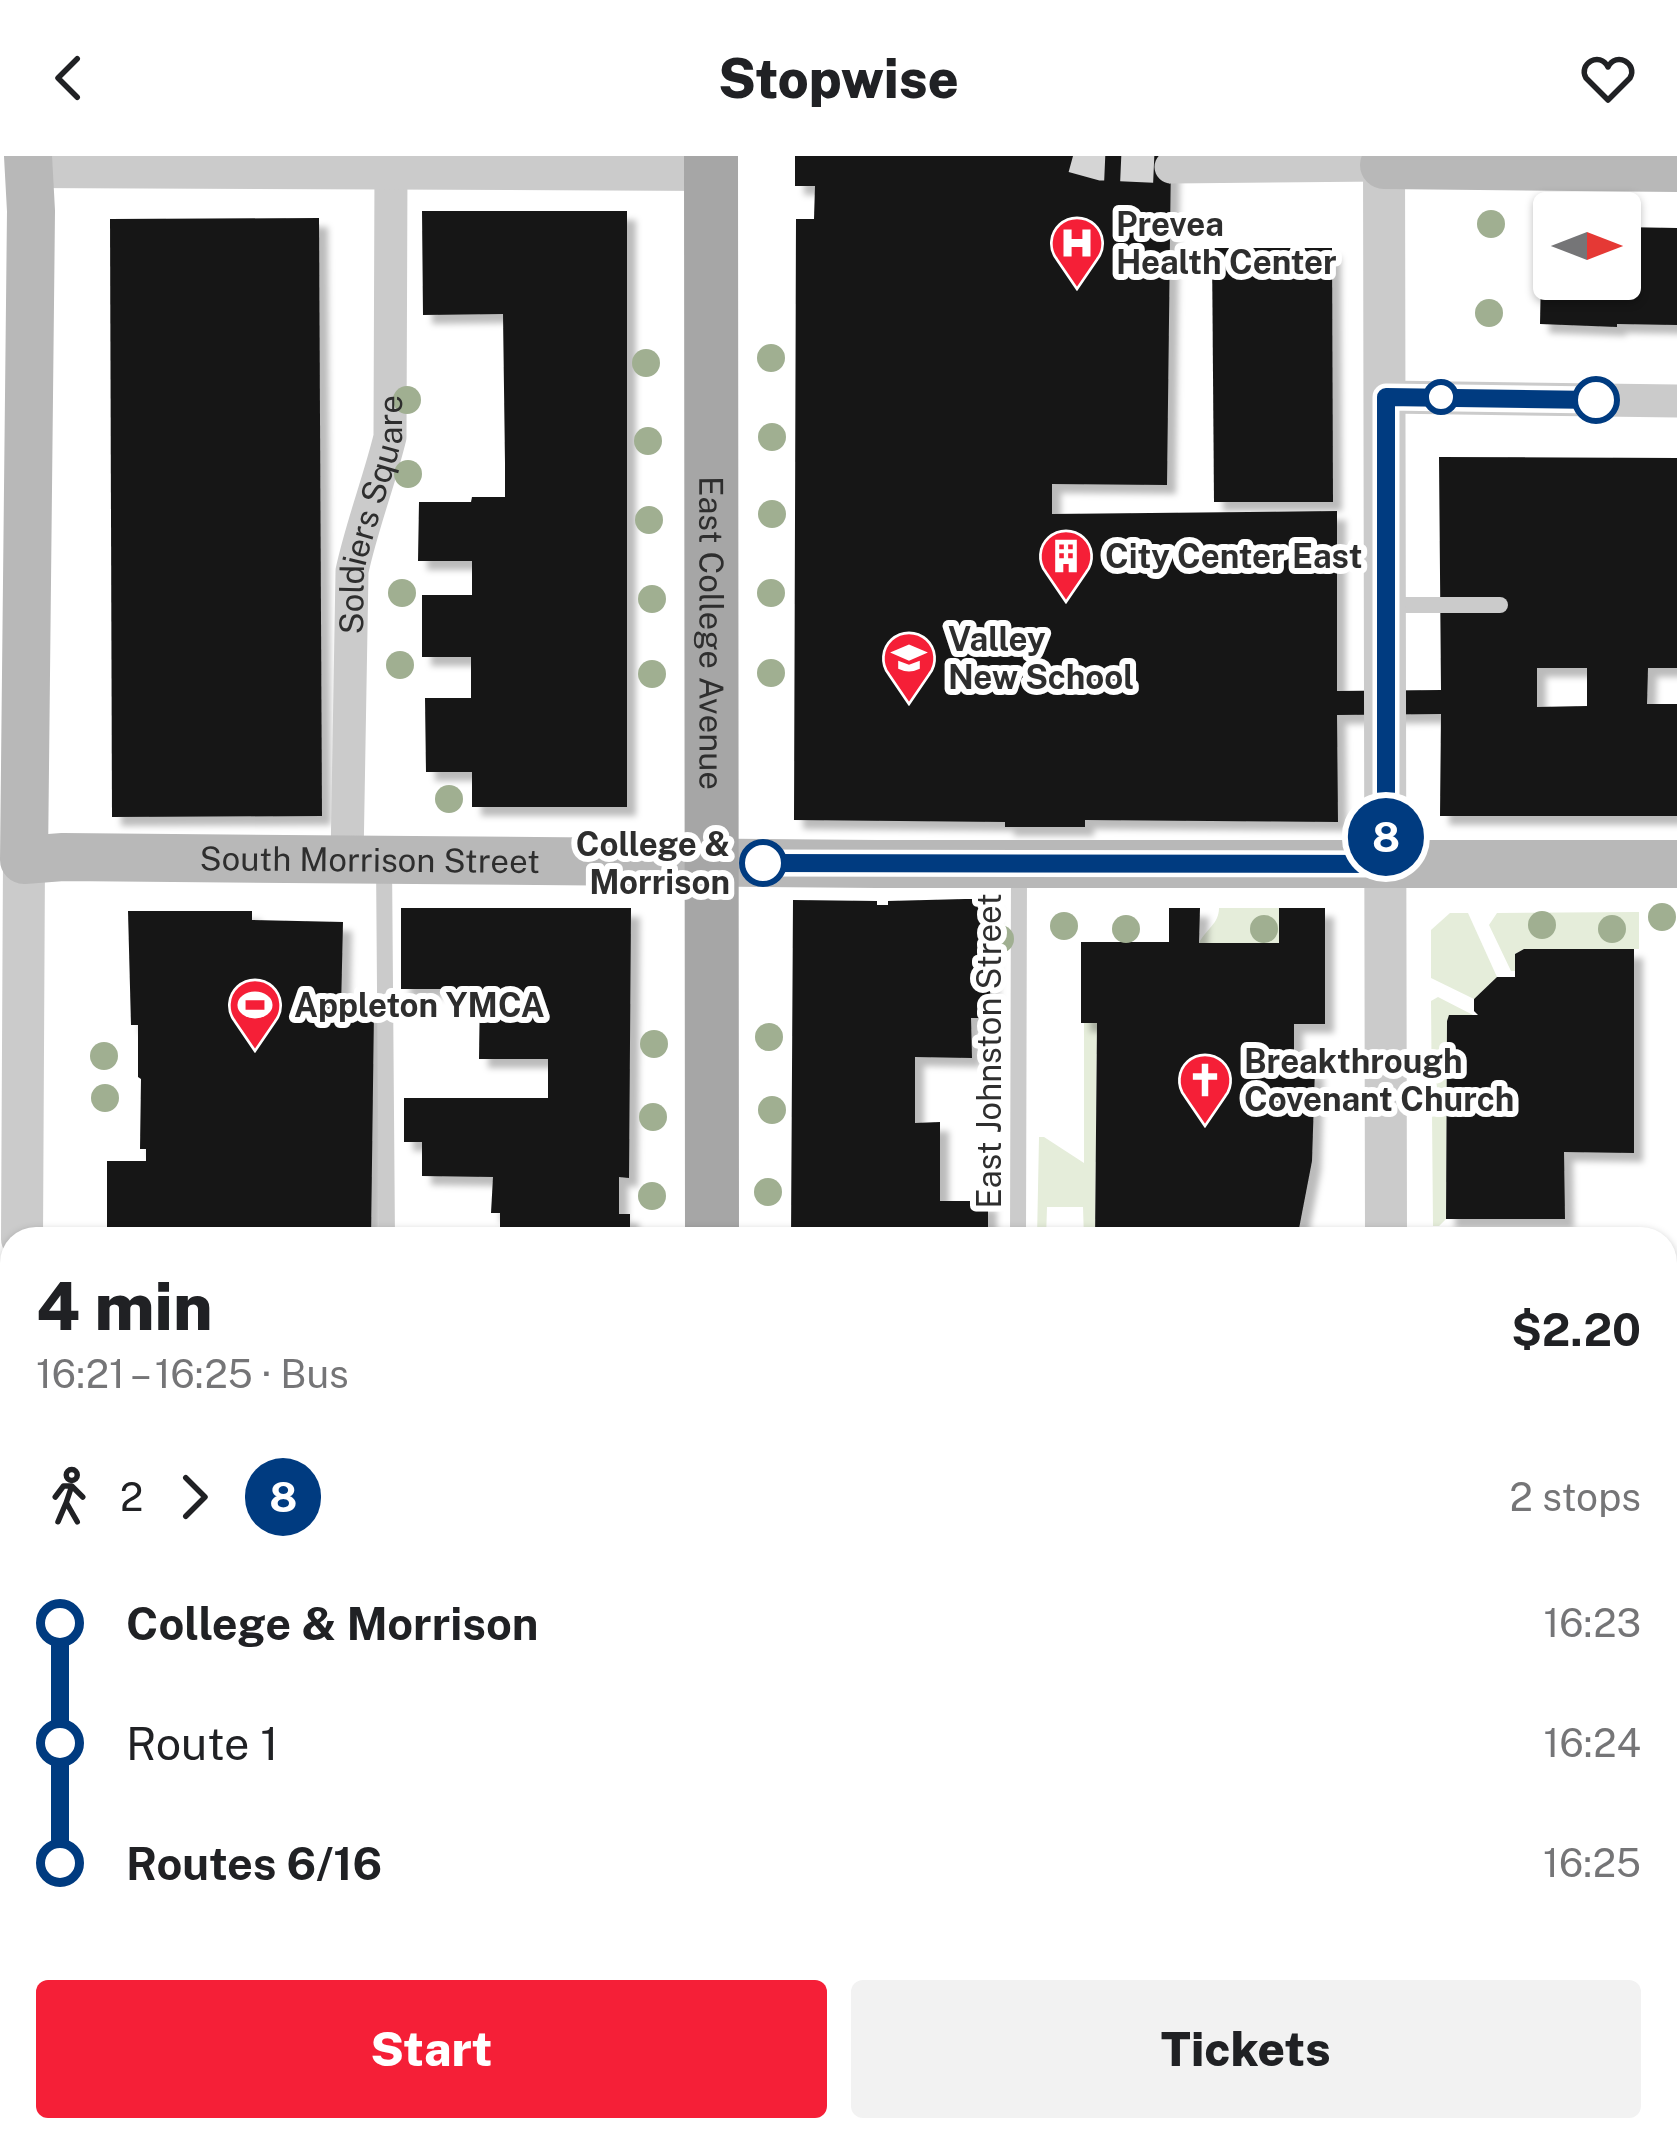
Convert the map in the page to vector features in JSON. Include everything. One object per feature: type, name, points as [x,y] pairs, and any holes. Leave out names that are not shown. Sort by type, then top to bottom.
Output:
[{"type":"main road","points":[[1384,161],[1677,168]]},
{"type":"main road","points":[[12,859],[31,211],[28,162]]},
{"type":"main road","name":"East College Avenue","points":[[711,163],[712,1227]]},
{"type":"main road","name":"South Morrison Street","points":[[12,859],[1677,864]]},
{"type":"street","points":[[1171,166],[1384,161],[1386,1227]]},
{"type":"street","points":[[28,162],[391,168],[711,163]]},
{"type":"street","name":"Soldiers Square","points":[[366,860],[352,571],[390,437],[391,168]]},
{"type":"street","points":[[1386,397],[1677,401]]},
{"type":"street","points":[[12,859],[22,1227]]},
{"type":"lane","points":[[1386,605],[1500,605]]},
{"type":"lane","points":[[366,860],[387,1227]]},
{"type":"lane","name":"East Johnston Street","points":[[1018,1227],[1019,862]]},
{"type":"green space","points":[[1219,908],[1279,908],[1279,943],[1199,943]]},
{"type":"green space","points":[[1639,912],[1639,949],[1524,949],[1515,954],[1515,971],[1489,925],[1497,913]]},
{"type":"green space","points":[[1450,913],[1468,913],[1497,977],[1474,999],[1431,978],[1431,930]]},
{"type":"green space","points":[[1438,997],[1473,1015],[1450,1015],[1447,1021],[1446,1219],[1433,1226],[1431,1001]]},
{"type":"green space","points":[[1084,1023],[1097,1023],[1095,1227],[1084,1227],[1083,1207],[1047,1207],[1046,1227],[1037,1227],[1039,1137],[1084,1163]]},
{"type":"building","points":[[795,156],[1171,156],[1167,485],[1052,484],[1052,514],[1337,511],[1337,691],[1441,690],[1439,457],[1677,458],[1677,668],[1648,668],[1647,704],[1677,704],[1677,816],[1440,816],[1441,714],[1337,715],[1338,822],[1085,820],[1085,827],[1005,827],[1005,822],[794,820],[796,219],[814,219],[815,186],[795,186]],"holes":[[[1537,668],[1587,668],[1587,706],[1537,707]]]},
{"type":"building","points":[[422,211],[627,211],[627,807],[472,807],[472,772],[426,772],[425,698],[471,698],[471,657],[422,657],[422,595],[472,595],[472,561],[418,561],[419,502],[505,497],[505,463],[503,314],[423,315]]},
{"type":"building","points":[[319,218],[322,816],[112,817],[110,219]]},
{"type":"building","points":[[1641,227],[1677,228],[1677,325],[1540,324],[1540,300],[1641,300]]},
{"type":"building","points":[[1212,248],[1332,248],[1333,502],[1214,502]]},
{"type":"building","points":[[991,899],[990,1018],[971,1018],[972,1058],[915,1057],[915,1123],[940,1122],[940,1201],[988,1201],[988,1227],[791,1227],[793,900],[877,901],[877,905],[888,905],[888,901]]},
{"type":"building","points":[[401,908],[631,908],[629,1178],[619,1177],[619,1214],[630,1214],[630,1227],[500,1227],[500,1213],[491,1213],[493,1177],[422,1176],[422,1142],[404,1142],[404,1098],[548,1098],[548,1059],[479,1059],[480,989],[401,989]]},
{"type":"building","name":"Breakthrough Covenant Church","points":[[1169,908],[1200,908],[1199,943],[1279,943],[1279,908],[1325,908],[1325,1024],[1294,1024],[1294,1068],[1315,1068],[1312,1161],[1299,1227],[1095,1227],[1097,1023],[1081,1023],[1081,942],[1169,942]]},
{"type":"building","name":"Appleton YMCA","points":[[128,911],[252,911],[252,920],[343,922],[341,1009],[374,1009],[371,1227],[107,1227],[107,1161],[146,1161],[146,1149],[140,1149],[138,1025],[131,1025]]},
{"type":"building","points":[[1524,949],[1634,949],[1634,1153],[1564,1152],[1565,1219],[1446,1219],[1447,1021],[1449,1015],[1478,1015],[1474,999],[1497,977],[1515,977],[1515,954]]},
{"type":"tunnel","points":[[1073,156],[1102,164],[1171,167]]},
{"type":"bus line","name":"8","points":[[763,863],[1386,864],[1386,397],[1596,400]]},
{"type":"place","name":"Prevea Health Center","points":[[1077,289]]},
{"type":"place","name":"City Center East","points":[[1066,602]]},
{"type":"place","name":"Valley New School","points":[[909,704]]},
{"type":"place","name":"College & Morrison","points":[[763,863]]},
{"type":"place","name":"Appleton YMCA","points":[[255,1051]]},
{"type":"place","name":"Breakthrough Covenant Church","points":[[1205,1126]]}]
